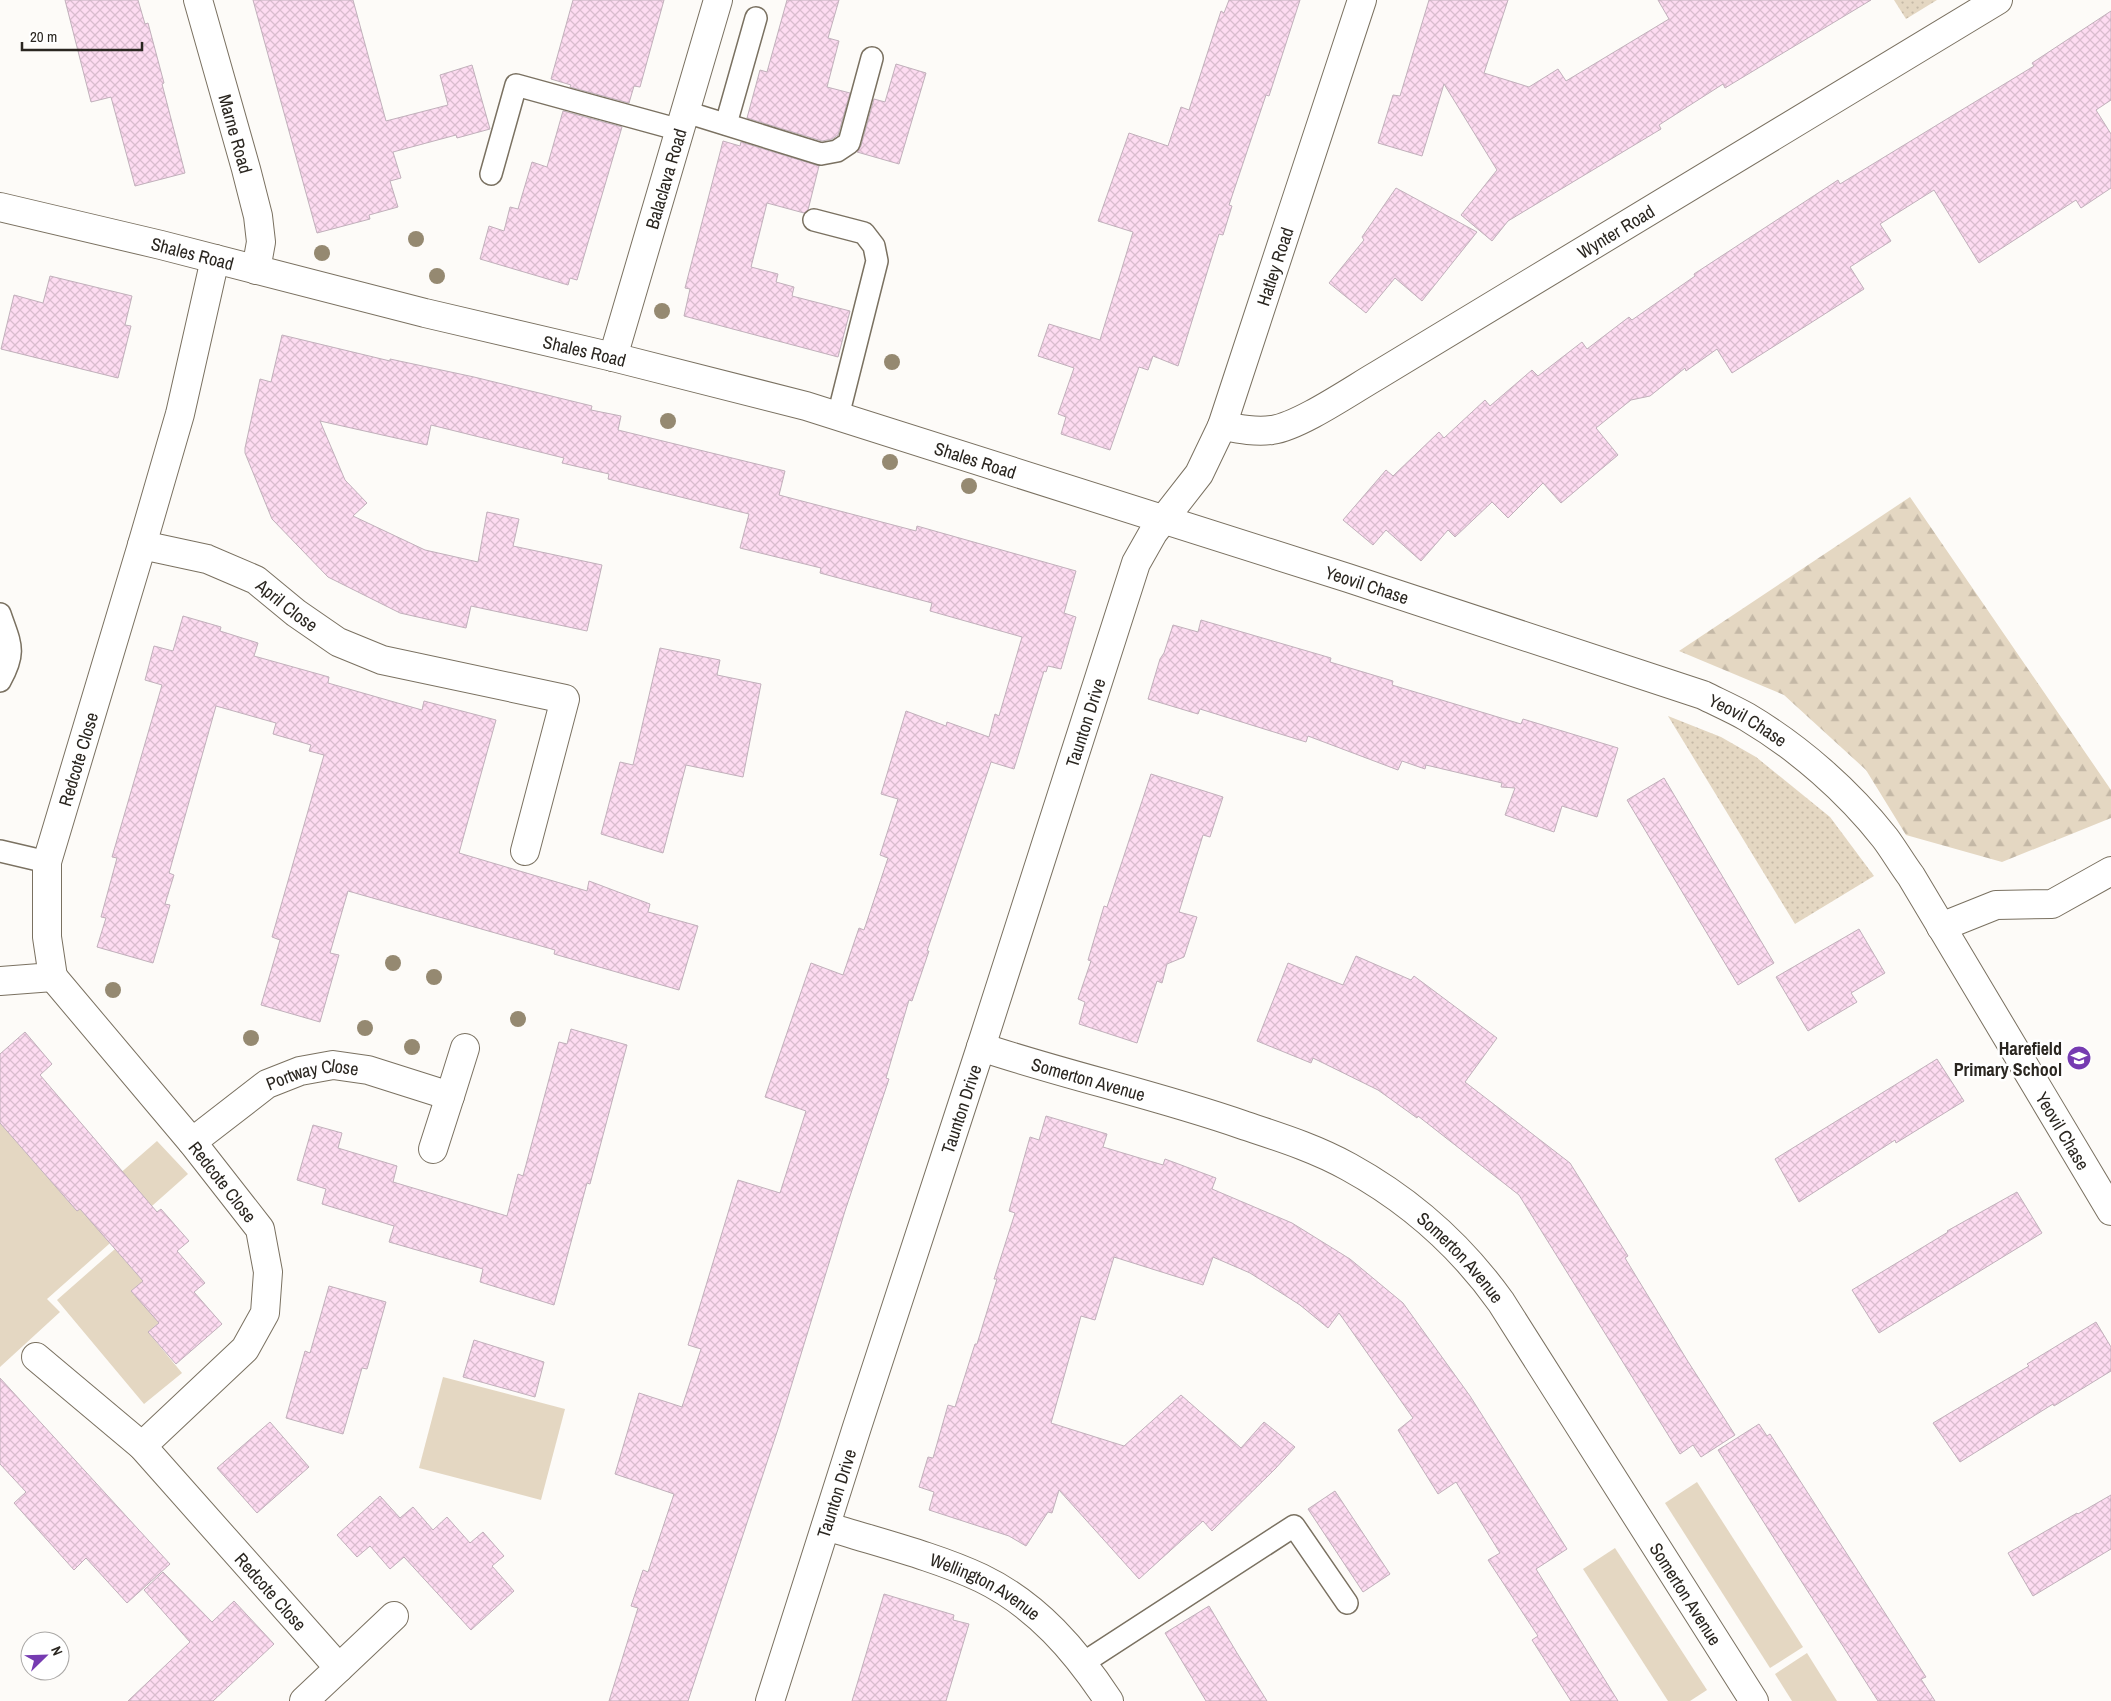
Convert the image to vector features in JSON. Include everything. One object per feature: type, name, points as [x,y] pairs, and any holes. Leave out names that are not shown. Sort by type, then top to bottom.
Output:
[{"type":"street","name":"Marne Road","points":[[198,0],[256,207],[261,242],[256,270]]},
{"type":"street","name":"Balaclava Road","points":[[613,357],[718,0]]},
{"type":"street","name":"Hatley Road","points":[[1162,520],[1199,474],[1222,426],[1362,0]]},
{"type":"street","name":"Wynter Road","points":[[1222,426],[1246,430],[1273,430],[1302,419],[1378,375],[1998,0]]},
{"type":"street","name":"Shales Road","points":[[0,206],[416,311],[613,357],[759,394],[838,416],[1162,520]]},
{"type":"street","points":[[142,545],[180,414],[215,259]]},
{"type":"street","name":"Yeovil Chase","points":[[1162,520],[1348,578],[1703,695],[1747,717],[1782,740],[1824,774],[1855,803],[1885,838],[1941,927],[2111,1211]]},
{"type":"street","name":"Taunton Drive","points":[[770,1701],[1122,606],[1141,554],[1152,533],[1162,520]]},
{"type":"street","name":"April Close","points":[[142,545],[206,559],[256,580],[296,613],[338,642],[382,660],[564,700],[525,851]]},
{"type":"street","name":"Redcote Close","points":[[142,545],[47,862],[47,937],[53,977],[192,1142],[260,1229],[268,1272],[264,1313],[245,1349],[142,1446]]},
{"type":"street","points":[[1941,927],[1996,905],[2052,904],[2111,871]]},
{"type":"street","points":[[0,980],[53,977]]},
{"type":"street","name":"Somerton Avenue","points":[[981,1047],[1222,1117],[1290,1140],[1350,1167],[1420,1216],[1467,1258],[1501,1302],[1754,1701]]},
{"type":"street","points":[[433,1149],[465,1048]]},
{"type":"street","name":"Portway Close","points":[[192,1142],[267,1084],[308,1070],[333,1066],[368,1070],[450,1096]]},
{"type":"street","name":"Redcote Close","points":[[36,1357],[142,1446],[339,1668]]},
{"type":"street","name":"Wellington Avenue","points":[[826,1526],[950,1566],[982,1579],[1039,1617],[1066,1642],[1109,1701]]},
{"type":"street","points":[[304,1701],[394,1616]]},
{"type":"lane","points":[[726,124],[756,18]]},
{"type":"lane","points":[[491,174],[516,85],[683,121],[726,124],[821,154],[837,151],[849,143],[872,58]]},
{"type":"lane","points":[[814,220],[864,233],[874,246],[877,261],[838,416]]},
{"type":"lane","points":[[0,614],[11,646],[9,664],[0,681]]},
{"type":"lane","points":[[0,851],[47,862]]},
{"type":"lane","points":[[1083,1663],[1294,1526],[1347,1603]]},
{"type":"green space","points":[[1894,0],[1937,0],[1906,19]]},
{"type":"green space","points":[[1910,497],[2111,790],[2111,818],[2002,862],[1906,835],[1866,770],[1784,695],[1679,651]]},
{"type":"green space","points":[[1668,716],[1721,737],[1756,757],[1830,817],[1874,876],[1795,924]]},
{"type":"green space","points":[[0,1123],[77,1211],[157,1141],[188,1174],[47,1299],[60,1312],[0,1367]]},
{"type":"green space","points":[[115,1249],[143,1281],[159,1323],[148,1332],[182,1373],[144,1404],[57,1300]]},
{"type":"green space","points":[[443,1377],[565,1409],[541,1500],[419,1468]]},
{"type":"green space","points":[[1697,1482],[1803,1647],[1770,1668],[1665,1503]]},
{"type":"green space","points":[[1615,1548],[1707,1690],[1690,1701],[1668,1701],[1583,1569]]},
{"type":"green space","points":[[1807,1653],[1837,1701],[1792,1701],[1775,1674]]},
{"type":"building","points":[[65,0],[138,0],[145,24],[148,23],[185,173],[135,186],[111,97],[91,102]]},
{"type":"building","points":[[253,0],[353,0],[386,121],[448,105],[440,75],[472,65],[490,129],[457,138],[456,135],[393,152],[401,178],[390,181],[398,207],[369,215],[370,219],[317,233]]},
{"type":"building","points":[[573,0],[664,0],[640,87],[634,86],[629,103],[570,87],[571,85],[551,79]]},
{"type":"building","points":[[787,0],[839,0],[828,38],[839,41],[827,87],[850,93],[838,135],[832,139],[822,141],[747,118],[760,70],[767,72]]},
{"type":"building","points":[[1229,0],[1300,0],[1269,96],[1266,95],[1229,205],[1232,206],[1223,235],[1219,234],[1178,366],[1153,356],[1148,370],[1139,367],[1110,450],[1061,434],[1066,417],[1058,414],[1074,368],[1038,356],[1049,324],[1100,340],[1133,232],[1098,221],[1129,133],[1168,146],[1181,107],[1189,110],[1221,11],[1224,13]]},
{"type":"building","points":[[1429,0],[1508,0],[1484,73],[1529,87],[1558,69],[1566,81],[1669,19],[1658,0],[1871,0],[1725,88],[1723,84],[1659,125],[1661,129],[1508,221],[1492,241],[1461,215],[1497,170],[1444,84],[1422,156],[1378,143],[1393,95],[1400,96]]},
{"type":"building","points":[[2111,11],[2111,100],[2096,110],[2111,134],[2111,188],[2081,208],[2076,200],[1979,263],[1934,190],[1880,224],[1891,241],[1850,267],[1864,289],[1732,373],[1717,349],[1686,371],[1685,368],[1650,396],[1631,400],[1596,428],[1618,455],[1561,503],[1543,483],[1508,518],[1492,502],[1455,537],[1448,530],[1421,561],[1386,530],[1373,545],[1343,520],[1386,470],[1393,476],[1439,432],[1444,438],[1485,400],[1490,406],[1532,370],[1538,376],[1582,342],[1587,349],[1629,317],[1632,320],[1695,276],[1694,274],[1838,180],[1840,184],[2034,66],[2032,63]]},
{"type":"building","points":[[896,64],[926,73],[899,164],[857,152],[861,146],[874,99],[885,102]]},
{"type":"building","points":[[563,111],[622,127],[577,280],[570,278],[568,285],[480,259],[489,226],[504,231],[510,207],[518,209],[532,162],[547,167]]},
{"type":"building","points":[[723,141],[740,146],[741,142],[819,166],[808,210],[804,213],[767,203],[751,267],[778,274],[776,282],[794,287],[792,296],[850,311],[838,357],[684,316],[690,289],[685,288]]},
{"type":"building","points":[[1396,188],[1477,232],[1422,301],[1395,278],[1366,313],[1329,283],[1364,240],[1362,237]]},
{"type":"building","points":[[50,276],[132,296],[125,325],[131,326],[118,378],[1,349],[14,295],[43,303]]},
{"type":"building","points":[[282,335],[390,361],[390,359],[474,377],[592,406],[591,410],[621,416],[618,430],[785,471],[779,495],[916,531],[917,526],[1076,571],[1064,613],[1076,617],[1061,669],[1048,666],[1046,672],[1044,671],[1014,769],[991,762],[912,1001],[909,1000],[886,1078],[889,1079],[845,1211],[778,1429],[688,1701],[609,1701],[638,1608],[631,1606],[643,1570],[648,1572],[674,1494],[615,1474],[639,1393],[682,1407],[701,1349],[688,1345],[738,1180],[780,1193],[806,1111],[765,1097],[811,963],[843,975],[859,928],[864,930],[888,858],[880,855],[898,799],[881,794],[906,711],[946,726],[947,722],[989,737],[995,714],[999,716],[1022,637],[930,611],[932,603],[820,573],[821,568],[740,548],[749,514],[608,479],[609,474],[562,463],[564,458],[431,425],[427,445],[320,421],[345,480],[367,503],[353,516],[425,550],[478,562],[487,512],[519,519],[513,546],[602,565],[587,631],[471,606],[466,628],[400,613],[328,577],[272,519],[245,453],[245,448],[260,379],[271,382]]},
{"type":"building","points":[[183,616],[221,627],[220,631],[258,643],[254,656],[329,677],[328,683],[422,710],[424,701],[496,720],[459,853],[587,891],[589,881],[650,904],[648,912],[698,926],[679,990],[554,954],[555,950],[348,891],[330,953],[339,955],[320,1022],[261,1005],[280,940],[272,937],[324,755],[309,751],[311,745],[273,734],[276,723],[216,706],[169,873],[174,875],[165,904],[170,905],[153,963],[97,947],[106,918],[101,917],[117,858],[112,857],[162,685],[145,680],[154,646],[173,651]]},
{"type":"building","points":[[1201,620],[1331,658],[1330,662],[1393,681],[1392,685],[1521,724],[1523,719],[1618,748],[1597,817],[1562,806],[1554,832],[1505,815],[1515,788],[1501,787],[1502,783],[1426,765],[1425,769],[1402,761],[1398,770],[1308,736],[1306,742],[1200,709],[1198,714],[1148,699],[1173,625],[1198,632]]},
{"type":"building","points":[[660,648],[720,660],[717,675],[761,684],[743,777],[686,765],[663,853],[601,834],[620,762],[633,765]]},
{"type":"building","points":[[1151,774],[1223,797],[1210,837],[1203,835],[1179,912],[1197,917],[1184,957],[1167,964],[1162,983],[1157,981],[1137,1043],[1079,1024],[1085,1002],[1078,999],[1091,961],[1088,960],[1104,906],[1107,907]]},
{"type":"building","points":[[1664,778],[1774,963],[1738,985],[1627,800]]},
{"type":"building","points":[[1859,929],[1885,973],[1851,993],[1857,1002],[1808,1031],[1776,977]]},
{"type":"building","points":[[1356,956],[1411,980],[1414,976],[1497,1038],[1465,1082],[1570,1163],[1628,1256],[1625,1258],[1735,1435],[1701,1457],[1693,1445],[1680,1454],[1519,1195],[1418,1116],[1417,1118],[1378,1090],[1313,1058],[1311,1063],[1257,1041],[1288,963],[1343,985]]},
{"type":"building","points":[[571,1029],[627,1045],[590,1184],[587,1183],[554,1305],[480,1282],[483,1269],[389,1242],[394,1226],[322,1204],[326,1189],[297,1180],[313,1125],[342,1133],[338,1148],[397,1166],[393,1182],[507,1216],[518,1174],[523,1176],[559,1042],[567,1044]]},
{"type":"building","points":[[25,1032],[52,1064],[40,1075],[157,1212],[161,1209],[189,1241],[177,1251],[205,1283],[194,1292],[222,1324],[176,1364],[148,1332],[159,1323],[131,1291],[143,1281],[80,1209],[77,1211],[0,1123],[0,1054]]},
{"type":"building","points":[[1937,1059],[1964,1101],[1896,1143],[1895,1140],[1799,1202],[1775,1159]]},
{"type":"building","points":[[1046,1116],[1107,1134],[1103,1147],[1163,1165],[1165,1159],[1216,1178],[1212,1189],[1292,1223],[1350,1259],[1403,1303],[1470,1396],[1567,1549],[1536,1569],[1618,1701],[1571,1701],[1532,1640],[1538,1636],[1488,1560],[1500,1553],[1456,1482],[1438,1494],[1398,1430],[1413,1418],[1339,1313],[1328,1328],[1300,1305],[1250,1273],[1213,1257],[1203,1285],[1114,1257],[1095,1320],[1081,1316],[1051,1423],[1124,1446],[1181,1395],[1241,1448],[1264,1422],[1295,1447],[1212,1531],[1203,1521],[1139,1579],[1059,1490],[1052,1513],[1048,1512],[1026,1546],[1009,1536],[929,1510],[934,1492],[919,1487],[928,1457],[933,1458],[948,1405],[955,1407],[975,1344],[977,1344],[997,1279],[994,1279],[1015,1213],[1009,1211],[1030,1137],[1039,1140]]},
{"type":"building","points":[[2017,1192],[2042,1233],[1879,1333],[1852,1290],[1947,1231]]},
{"type":"building","points":[[329,1286],[386,1302],[367,1369],[362,1368],[343,1434],[286,1418],[305,1351],[310,1353]]},
{"type":"building","points":[[2096,1322],[2111,1347],[2111,1371],[2054,1406],[2053,1404],[1960,1462],[1933,1423],[2029,1366],[2027,1364]]},
{"type":"building","points":[[474,1340],[544,1362],[535,1397],[463,1377]]},
{"type":"building","points":[[0,1378],[170,1564],[127,1603],[86,1558],[74,1570],[14,1503],[26,1492],[0,1464]]},
{"type":"building","points":[[270,1422],[309,1467],[257,1513],[217,1468]]},
{"type":"building","points":[[1759,1424],[1767,1436],[1770,1434],[1926,1677],[1921,1679],[1935,1701],[1878,1701],[1782,1551],[1718,1450]]},
{"type":"building","points":[[1335,1491],[1390,1574],[1363,1592],[1308,1509]]},
{"type":"building","points":[[2111,1495],[2111,1549],[2033,1596],[2008,1553]]},
{"type":"building","points":[[380,1496],[400,1518],[413,1507],[433,1530],[447,1517],[470,1543],[483,1532],[504,1556],[492,1566],[514,1591],[471,1630],[404,1557],[390,1569],[370,1546],[357,1557],[337,1535]]},
{"type":"building","points":[[163,1572],[212,1622],[234,1601],[274,1644],[213,1701],[128,1701],[190,1642],[144,1590]]},
{"type":"building","points":[[884,1594],[954,1615],[953,1620],[969,1624],[946,1701],[852,1701]]},
{"type":"building","points":[[1209,1606],[1267,1701],[1206,1701],[1165,1633]]},
{"type":"place","name":"Harefield Primary School","points":[[2079,1058]]}]
